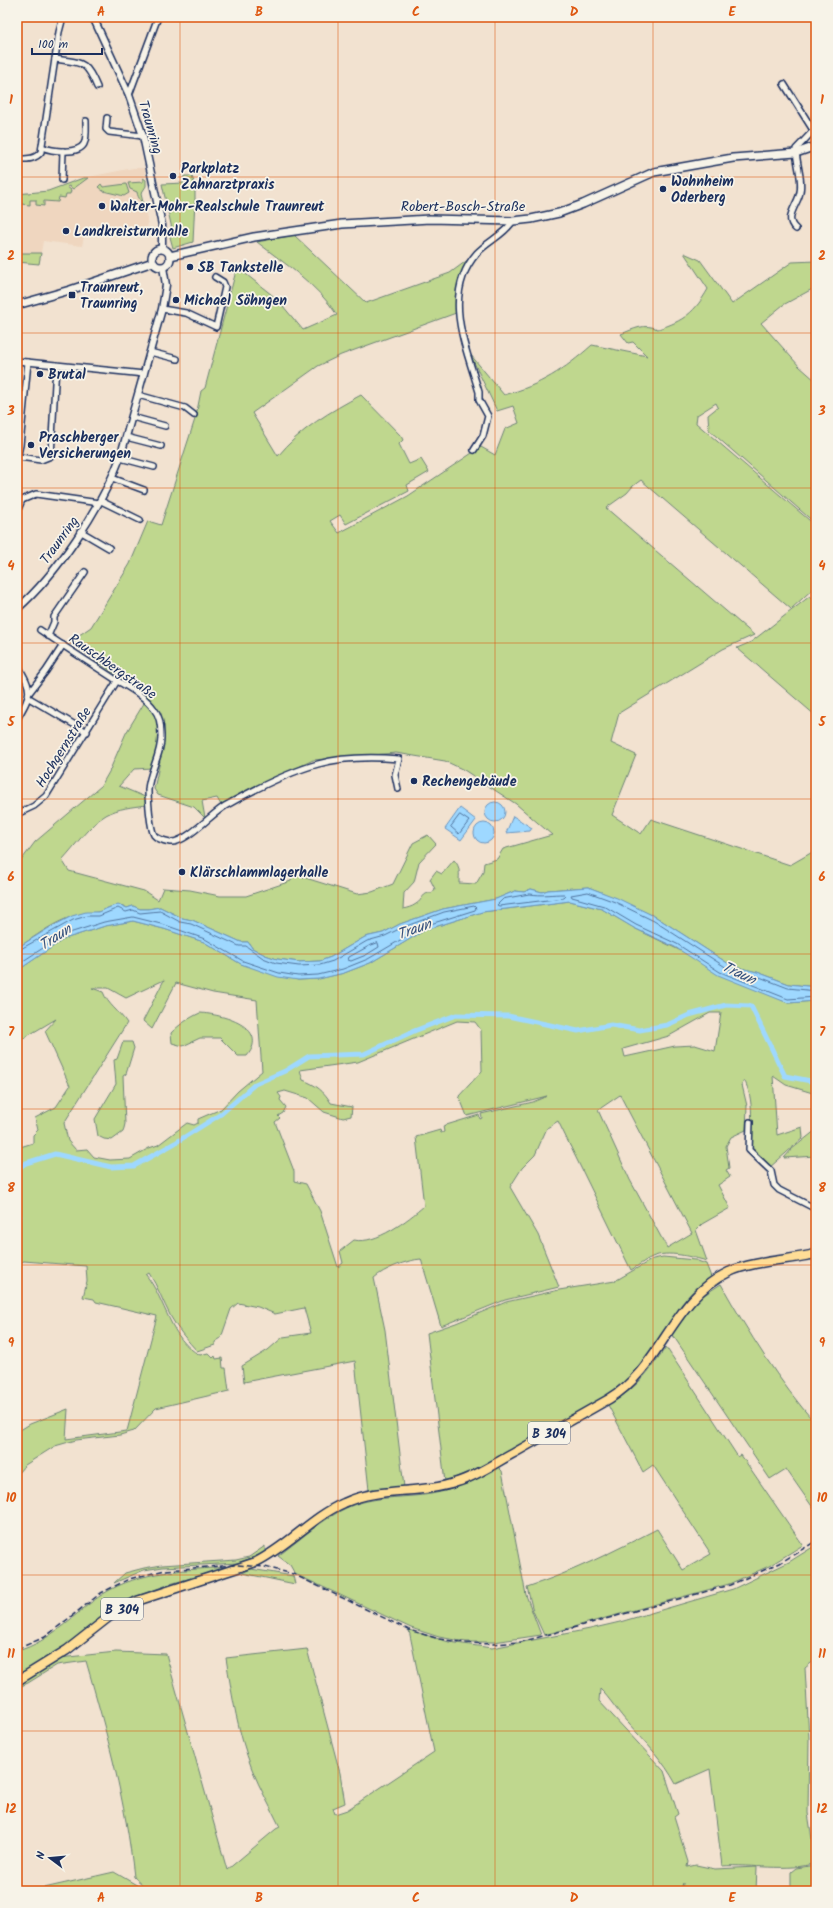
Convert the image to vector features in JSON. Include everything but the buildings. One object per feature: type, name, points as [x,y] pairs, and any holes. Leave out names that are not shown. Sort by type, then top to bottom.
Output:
[{"type":"main road","name":"Robert-Bosch-Straße","points":[[170,256],[254,237],[342,224],[430,219],[513,221],[559,213],[583,204],[638,178],[668,168],[733,158],[796,153],[816,146]]},
{"type":"main road","points":[[162,249],[167,251],[170,256],[169,263],[163,267],[157,266],[154,262],[154,253],[162,249]]},
{"type":"main road","points":[[17,305],[70,290],[154,262]]},
{"type":"main road","name":"B 304","points":[[17,1681],[67,1650],[109,1617],[137,1601],[256,1562],[277,1550],[343,1503],[370,1494],[418,1490],[448,1485],[477,1474],[625,1388],[649,1362],[691,1299],[704,1287],[720,1277],[746,1266],[816,1254]]},
{"type":"street","points":[[17,159],[36,157],[41,152],[62,17]]},
{"type":"street","name":"Traunring","points":[[93,17],[129,95],[143,136],[162,225],[162,249]]},
{"type":"street","points":[[129,95],[158,17]]},
{"type":"street","points":[[55,59],[78,62],[85,65],[91,72],[97,87]]},
{"type":"street","points":[[784,84],[815,129],[798,145],[796,153],[800,193],[793,207],[790,221],[790,224],[796,229]]},
{"type":"street","points":[[107,118],[106,129],[109,132],[143,136]]},
{"type":"street","points":[[42,148],[63,151],[82,147],[84,143],[86,121]]},
{"type":"street","points":[[62,180],[63,151]]},
{"type":"street","points":[[474,450],[483,436],[488,416],[479,400],[458,322],[458,294],[468,265],[482,248],[508,228],[513,221]]},
{"type":"street","name":"Traunring","points":[[17,609],[26,601],[54,568],[100,502],[112,478],[120,458],[162,309],[166,285],[163,267]]},
{"type":"street","points":[[162,309],[186,313],[216,327],[225,287],[223,282],[215,277]]},
{"type":"street","points":[[150,352],[177,359]]},
{"type":"street","points":[[17,361],[144,374]]},
{"type":"street","points":[[28,362],[18,457],[41,460],[51,456],[56,365]]},
{"type":"street","points":[[138,395],[185,408],[194,415]]},
{"type":"street","points":[[132,417],[165,426]]},
{"type":"street","points":[[126,437],[161,446]]},
{"type":"street","points":[[120,458],[154,468]]},
{"type":"street","points":[[112,478],[144,490]]},
{"type":"street","points":[[17,512],[22,500],[36,494],[100,502],[140,520]]},
{"type":"street","points":[[80,531],[109,548]]},
{"type":"street","points":[[48,636],[54,622],[54,617],[85,572]]},
{"type":"street","name":"Rauschbergstraße","points":[[40,630],[146,700],[155,709],[159,720],[161,746],[148,788],[152,830],[155,836],[160,840],[170,842],[180,841],[187,837],[215,812],[252,791],[319,763],[378,758],[399,759],[395,775],[398,789]]},
{"type":"street","points":[[17,720],[29,695],[63,645]]},
{"type":"street","points":[[17,664],[26,680],[29,695],[87,732]]},
{"type":"street","name":"Hochgernstraße","points":[[17,814],[34,806],[46,796],[87,732],[117,681]]},
{"type":"street","points":[[750,1122],[749,1150],[771,1171],[776,1188],[816,1209]]},
{"type":"shaded area","points":[[133,168],[145,168],[146,186],[141,194],[148,223],[147,228],[139,227],[137,231],[86,227],[82,246],[43,241],[39,264],[17,262],[17,194],[48,191],[83,178]]},
{"type":"green space","points":[[184,176],[192,176],[195,186],[193,242],[173,248],[170,237],[172,229],[162,184],[184,183]]},
{"type":"green space","points":[[83,178],[88,178],[73,189],[69,186],[67,187],[71,190],[70,194],[66,194],[65,198],[59,197],[58,202],[44,201],[44,206],[36,205],[36,200],[30,200],[30,205],[21,204],[21,201],[17,200],[17,194],[48,191]]},
{"type":"green space","points":[[143,178],[146,180],[146,186],[141,194],[145,211],[140,209],[141,201],[137,192],[130,189],[128,183],[143,182]]},
{"type":"green space","points":[[101,184],[103,187],[126,184],[129,193],[124,196],[103,191],[98,187]]},
{"type":"green space","points":[[294,235],[366,303],[450,273],[473,256],[458,287],[456,313],[341,355],[318,366],[252,413],[278,456],[296,437],[316,421],[361,395],[401,436],[403,440],[399,444],[409,464],[421,459],[429,472],[407,485],[409,491],[346,524],[340,515],[330,521],[339,533],[408,496],[481,447],[495,455],[505,429],[519,423],[513,406],[497,411],[470,354],[504,395],[551,376],[572,362],[592,345],[647,356],[633,342],[628,343],[621,334],[644,327],[653,327],[658,329],[675,323],[693,310],[708,289],[684,253],[700,260],[732,304],[792,262],[816,261],[816,287],[783,305],[761,323],[799,366],[816,381],[816,524],[709,430],[708,415],[718,407],[716,403],[697,415],[696,423],[816,526],[816,586],[791,609],[641,480],[627,493],[606,508],[754,635],[723,649],[619,713],[611,743],[636,755],[612,815],[641,834],[651,819],[790,865],[816,850],[816,987],[789,984],[757,972],[732,966],[656,917],[588,887],[548,890],[542,892],[531,889],[524,892],[515,891],[496,899],[443,909],[400,924],[383,933],[365,937],[331,957],[320,961],[299,962],[277,959],[252,948],[248,942],[241,942],[192,920],[182,918],[160,907],[140,909],[133,906],[127,908],[120,905],[112,906],[98,912],[80,914],[66,919],[51,926],[17,948],[17,866],[35,842],[101,786],[109,772],[126,733],[146,700],[147,696],[69,642],[91,627],[130,564],[148,521],[161,525],[196,416],[201,391],[205,388],[237,267],[277,299],[303,330],[337,315],[311,285],[257,242]],"holes":[[[396,753],[445,761],[464,770],[516,804],[552,835],[503,849],[497,859],[484,863],[483,872],[476,884],[459,883],[459,868],[454,860],[442,874],[436,871],[430,879],[435,889],[432,893],[424,895],[411,907],[403,909],[404,893],[414,882],[419,862],[436,844],[428,835],[413,843],[393,884],[372,892],[357,894],[296,875],[293,871],[291,881],[246,896],[220,896],[190,890],[163,888],[158,900],[144,891],[69,871],[62,860],[88,830],[106,815],[121,809],[146,805],[145,797],[119,786],[134,769],[152,768],[160,761],[154,789],[158,795],[194,807],[205,818],[202,801],[217,798],[221,805],[313,760]]]},
{"type":"green space","points":[[17,253],[41,253],[39,264],[17,262]]},
{"type":"green space","points":[[810,596],[816,601],[816,716],[737,648],[751,642]]},
{"type":"green space","points":[[570,901],[602,909],[634,928],[788,1003],[816,1001],[816,1094],[786,1085],[773,1076],[777,1135],[802,1127],[803,1138],[769,1168],[750,1148],[751,1104],[750,1096],[744,1080],[742,1085],[747,1106],[746,1130],[731,1137],[726,1146],[729,1168],[726,1170],[730,1177],[718,1185],[730,1208],[702,1224],[696,1230],[707,1261],[680,1255],[665,1254],[652,1257],[631,1270],[558,1121],[547,1128],[535,1155],[522,1168],[510,1187],[538,1235],[559,1287],[505,1300],[441,1326],[421,1259],[409,1261],[396,1266],[384,1271],[374,1278],[385,1330],[404,1487],[369,1490],[355,1361],[244,1382],[242,1366],[268,1350],[283,1337],[311,1333],[304,1308],[275,1314],[258,1307],[238,1303],[231,1309],[221,1338],[215,1342],[215,1345],[197,1351],[174,1322],[149,1273],[146,1275],[159,1296],[175,1330],[182,1340],[200,1355],[208,1353],[213,1358],[215,1356],[216,1359],[222,1358],[223,1368],[226,1368],[229,1391],[156,1408],[134,1431],[120,1435],[76,1440],[55,1446],[25,1465],[17,1474],[17,1432],[30,1424],[68,1409],[66,1439],[127,1431],[157,1316],[96,1302],[94,1299],[83,1297],[87,1281],[86,1266],[24,1261],[17,1263],[17,1148],[33,1143],[33,1135],[38,1130],[35,1118],[56,1107],[70,1086],[45,1031],[56,1019],[17,1042],[17,971],[64,939],[105,926],[133,921],[204,942],[241,964],[298,980],[318,979],[344,973],[370,963],[425,930],[482,912]],"holes":[[[164,980],[143,1021],[152,1029],[176,983],[213,993],[257,1000],[262,1071],[238,1091],[221,1109],[198,1119],[198,1123],[194,1125],[187,1123],[158,1145],[149,1148],[130,1159],[110,1160],[94,1157],[87,1149],[76,1150],[68,1141],[64,1123],[127,1023],[108,1001],[103,992],[92,988],[108,988],[126,998]],[[710,1013],[721,1013],[715,1051],[695,1045],[675,1046],[625,1057],[623,1049],[669,1036]],[[457,1021],[475,1022],[481,1030],[482,1071],[459,1096],[467,1116],[547,1096],[533,1102],[481,1114],[482,1118],[480,1119],[479,1115],[443,1126],[444,1132],[441,1133],[440,1130],[416,1137],[424,1206],[401,1224],[382,1235],[363,1241],[354,1240],[340,1251],[343,1263],[338,1267],[320,1211],[306,1184],[294,1181],[294,1171],[275,1122],[280,1118],[278,1116],[283,1113],[286,1107],[280,1100],[281,1097],[278,1093],[285,1091],[308,1098],[324,1112],[343,1118],[351,1116],[352,1107],[331,1103],[326,1095],[319,1089],[303,1080],[300,1070],[358,1062]],[[620,1095],[692,1233],[667,1248],[630,1180],[598,1110]]]},
{"type":"green space","points":[[200,1013],[230,1019],[248,1030],[253,1037],[253,1046],[247,1056],[238,1056],[220,1038],[200,1038],[183,1046],[172,1043],[171,1033],[192,1017]]},
{"type":"green space","points":[[123,1042],[132,1042],[134,1048],[126,1074],[123,1076],[125,1124],[123,1132],[112,1140],[104,1139],[98,1136],[95,1119],[116,1084],[114,1060],[117,1059]]},
{"type":"green space","points":[[816,1130],[816,1156],[784,1158],[792,1149]]},
{"type":"green space","points":[[663,1257],[695,1260],[706,1264],[711,1277],[692,1292],[681,1305],[646,1361],[622,1387],[496,1460],[445,1482],[427,1333],[456,1323],[506,1302],[559,1290],[615,1281],[653,1259]]},
{"type":"green space","points":[[721,1284],[777,1374],[816,1424],[816,1512],[786,1469],[770,1479],[672,1334],[698,1299]]},
{"type":"green space","points":[[666,1347],[738,1457],[741,1455],[803,1545],[769,1566],[729,1584],[544,1635],[533,1611],[527,1587],[577,1568],[657,1529],[683,1570],[711,1554],[653,1465],[643,1472],[608,1405],[641,1380]]},
{"type":"green space","points":[[498,1467],[502,1471],[526,1595],[541,1635],[494,1642],[466,1642],[439,1637],[411,1628],[295,1574],[290,1565],[278,1556],[306,1534],[346,1508],[365,1501],[431,1494],[449,1490],[466,1484]]},
{"type":"green space","points":[[816,1545],[816,1659],[805,1668],[809,1738],[808,1813],[813,1846],[816,1853],[816,1863],[793,1867],[722,1866],[710,1769],[676,1784],[666,1767],[654,1752],[600,1689],[599,1701],[664,1771],[678,1814],[674,1817],[688,1862],[687,1867],[696,1865],[715,1869],[757,1867],[756,1891],[682,1891],[683,1883],[680,1891],[31,1891],[114,1872],[140,1887],[144,1886],[134,1877],[131,1849],[115,1768],[86,1661],[57,1665],[17,1688],[17,1684],[59,1658],[116,1652],[166,1654],[227,1870],[280,1827],[258,1784],[247,1755],[236,1714],[226,1658],[307,1649],[340,1773],[345,1803],[333,1808],[335,1814],[347,1810],[434,1752],[409,1630],[449,1642],[492,1648],[590,1629],[620,1622],[733,1589],[789,1562]]},
{"type":"green space","points":[[265,1546],[265,1551],[262,1554],[238,1563],[163,1567],[144,1570],[114,1583],[125,1573],[144,1568],[162,1565],[236,1560],[249,1557]]},
{"type":"green space","points":[[229,1567],[170,1584],[135,1597],[107,1614],[64,1647],[17,1677],[17,1651],[29,1647],[52,1634],[103,1594],[118,1586],[133,1580],[164,1573]]},
{"type":"green space","points":[[251,1569],[293,1576],[295,1584],[242,1573]]},
{"type":"green space","points":[[816,1865],[816,1891],[791,1891],[791,1872],[796,1868]]},
{"type":"water","points":[[495,802],[502,805],[505,812],[502,819],[495,822],[488,819],[485,812],[488,805]]},
{"type":"water","points":[[460,808],[476,820],[461,840],[445,829]]},
{"type":"water","points":[[513,816],[532,828],[530,831],[506,833]]},
{"type":"water","points":[[480,823],[488,823],[494,829],[494,837],[488,843],[480,843],[474,837],[474,829]]},
{"type":"water","name":"Traun","points":[[588,887],[617,898],[656,917],[732,966],[757,972],[789,984],[816,987],[816,1001],[788,1003],[718,975],[675,947],[634,928],[602,909],[570,901],[482,912],[425,930],[370,963],[344,973],[319,979],[298,980],[278,977],[241,964],[204,942],[133,921],[105,926],[64,939],[17,971],[17,948],[72,916],[86,912],[98,912],[118,904],[127,908],[133,906],[140,909],[160,907],[182,918],[192,920],[241,942],[248,942],[252,948],[265,955],[277,959],[299,962],[320,961],[331,957],[365,937],[383,933],[400,924],[443,909],[496,899],[515,891],[524,892],[531,889],[542,892],[548,890]]},
{"type":"waterway","points":[[17,1169],[26,1163],[55,1154],[111,1167],[134,1166],[175,1143],[221,1114],[255,1084],[285,1071],[309,1056],[364,1054],[414,1031],[456,1015],[508,1016],[578,1031],[611,1025],[640,1030],[667,1025],[689,1015],[726,1005],[751,1006],[785,1076],[816,1082]]},
{"type":"waterway","points":[[17,1210],[20,1216],[17,1220]]},
{"type":"railway","points":[[17,1649],[45,1637],[101,1593],[129,1579],[165,1570],[236,1565],[265,1567],[293,1574],[409,1630],[439,1639],[466,1643],[493,1644],[521,1642],[730,1585],[780,1563],[816,1541]]},
{"type":"place","name":"Parkplatz Zahnarztpraxis","points":[[173,176]]},
{"type":"place","name":"Wohnheim Oderberg","points":[[663,189]]},
{"type":"place","name":"Walter-Mohr-Realschule Traunreut","points":[[102,206]]},
{"type":"place","name":"Landkreisturnhalle","points":[[66,231]]},
{"type":"place","name":"SB Tankstelle","points":[[190,267]]},
{"type":"place","name":"Traunreut, Traunring","points":[[72,295]]},
{"type":"place","name":"Michael Söhngen","points":[[176,300]]},
{"type":"place","name":"Brutal","points":[[40,374]]},
{"type":"place","name":"Praschberger Versicherungen","points":[[31,445]]},
{"type":"place","name":"Rechengebäude","points":[[414,781]]},
{"type":"place","name":"Klärschlammlagerhalle","points":[[182,872]]}]
